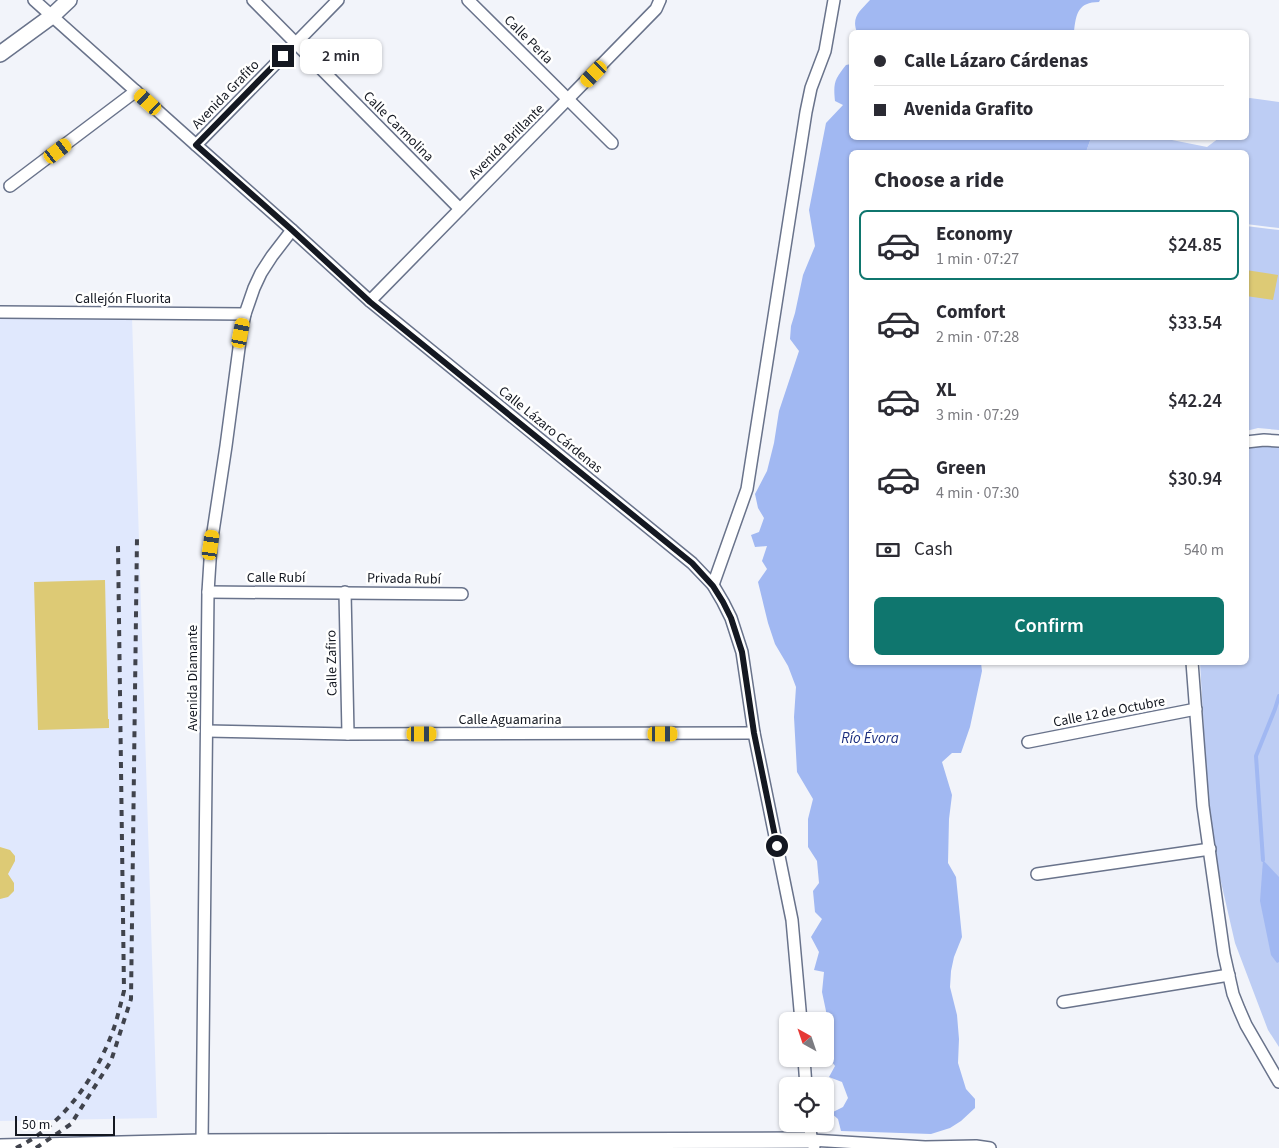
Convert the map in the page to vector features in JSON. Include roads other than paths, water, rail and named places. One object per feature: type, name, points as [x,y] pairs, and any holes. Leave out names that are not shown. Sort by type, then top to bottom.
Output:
[{"type":"street","name":"Calle Lázaro Cárdenas","points":[[34,0],[370,302],[692,563],[713,586],[731,618],[742,652],[754,733],[792,920],[799,1012]]},
{"type":"street","points":[[0,54],[52,16],[69,0]]},
{"type":"street","name":"Calle Carmolina","points":[[253,0],[460,209]]},
{"type":"street","name":"Avenida Grafito","points":[[196,145],[338,0]]},
{"type":"street","name":"Calle Perla","points":[[468,0],[612,143]]},
{"type":"street","name":"Avenida Brillante","points":[[370,302],[656,8],[660,0]]},
{"type":"street","points":[[713,586],[747,489],[806,112],[811,88],[825,51],[834,0]]},
{"type":"street","points":[[10,186],[136,91]]},
{"type":"street","name":"Avenida Diamante","points":[[202,1142],[208,592],[212,536],[245,314],[261,273],[292,230]]},
{"type":"street","name":"Callejón Fluorita","points":[[0,312],[245,314]]},
{"type":"street","points":[[1249,442],[1279,441]]},
{"type":"street","name":"Calle Rubí","points":[[208,592],[345,592]]},
{"type":"street","name":"Privada Rubí","points":[[345,592],[462,594]]},
{"type":"street","name":"Calle Zafiro","points":[[345,592],[348,734]]},
{"type":"street","points":[[1192,665],[1203,806],[1224,954],[1233,994],[1246,1025],[1279,1082]]},
{"type":"street","name":"Calle 12 de Octubre","points":[[1028,742],[1196,709]]},
{"type":"street","name":"Calle Aguamarina","points":[[206,731],[348,734],[754,733]]},
{"type":"street","points":[[1037,874],[1210,849]]},
{"type":"street","points":[[1063,1002],[1229,975]]},
{"type":"street","points":[[0,1147],[202,1142],[813,1144],[925,1147],[976,1146],[990,1148]]},
{"type":"water","points":[[870,0],[1100,0],[1099,2],[1087,4],[1079,10],[1074,30],[856,30],[855,22],[860,11]]},
{"type":"water","name":"Río Évora","points":[[849,64],[849,140],[1090,140],[1087,150],[849,150],[849,665],[981,665],[982,671],[970,727],[961,753],[952,753],[942,762],[952,795],[949,819],[948,863],[956,877],[962,937],[954,957],[950,987],[957,1015],[958,1063],[966,1089],[975,1099],[975,1108],[950,1128],[931,1134],[841,1131],[838,1119],[834,1116],[834,1112],[843,1107],[848,1098],[842,1082],[834,1079],[834,1077],[829,1077],[835,1066],[834,1012],[826,1012],[822,992],[824,972],[814,970],[819,952],[811,937],[822,919],[815,912],[813,891],[819,883],[817,861],[808,847],[808,819],[813,799],[797,772],[794,717],[796,687],[788,666],[775,644],[758,582],[767,569],[762,561],[767,546],[755,547],[751,535],[759,532],[764,518],[758,508],[755,494],[767,471],[779,411],[799,351],[790,339],[791,326],[803,275],[815,246],[809,210],[826,123],[843,105],[835,101],[834,89],[837,78],[846,65]]},
{"type":"water","points":[[1263,860],[1279,877],[1279,962],[1277,963],[1271,955],[1260,901]]},
{"type":"waterway","points":[[1263,860],[1256,756],[1279,696]]},
{"type":"railway","points":[[36,1148],[71,1124],[111,1061],[131,999],[137,538]]},
{"type":"railway","points":[[16,1148],[48,1128],[74,1101],[104,1053],[117,1019],[124,991],[118,546]]}]
